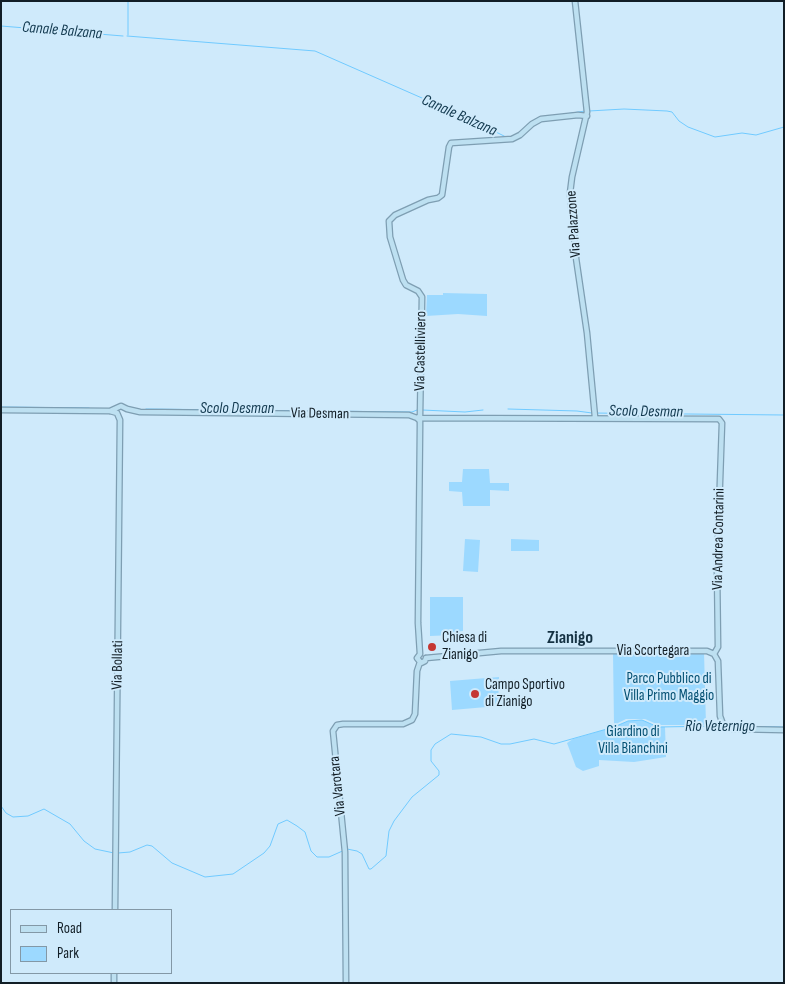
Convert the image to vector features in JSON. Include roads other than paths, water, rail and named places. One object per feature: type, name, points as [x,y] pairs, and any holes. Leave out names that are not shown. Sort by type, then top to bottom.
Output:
[{"type":"street","name":"Via Palazzone","points":[[575,1],[587,112],[570,193],[576,258],[587,333],[594,415]]},
{"type":"street","name":"Via Castelliviero","points":[[417,418],[420,416],[422,297],[420,292],[406,285],[403,280],[390,237],[389,221],[395,215],[440,197],[443,192],[451,143],[512,140],[541,120],[587,112]]},
{"type":"street","points":[[1,410],[110,410],[121,413]]},
{"type":"street","name":"Via Desman","points":[[121,413],[132,411],[409,415],[417,418],[594,415],[716,418],[720,419],[722,423]]},
{"type":"street","name":"Via Bollati","points":[[115,909],[121,413]]},
{"type":"street","points":[[417,418],[420,421],[418,614],[420,654],[417,658],[420,662],[424,662],[426,658],[424,654],[420,654]]},
{"type":"street","name":"Via Andrea Contarini","points":[[714,654],[718,647],[717,569],[722,423]]},
{"type":"street","name":"Via Scortegara","points":[[426,658],[501,651],[697,650],[714,654]]},
{"type":"street","points":[[714,654],[718,661],[720,716],[723,725],[734,730],[784,730]]},
{"type":"street","name":"Via Varotara","points":[[346,983],[345,850],[333,730],[337,725],[343,724],[402,724],[412,720],[415,714],[417,671],[420,662]]},
{"type":"waterway","points":[[128,1],[128,35]]},
{"type":"waterway","name":"Canale Balzana","points":[[1,26],[123,36]]},
{"type":"waterway","name":"Canale Balzana","points":[[127,36],[315,51],[472,120],[508,138]]},
{"type":"waterway","name":"Canale Balzana","points":[[589,111],[624,109],[672,112],[679,121],[688,127],[715,137],[742,133],[756,135],[784,127]]},
{"type":"waterway","name":"Canale Balzana","points":[[559,115],[585,111]]},
{"type":"waterway","name":"Canale Balzana","points":[[518,134],[529,123],[538,118]]},
{"type":"waterway","name":"Scolo Desman","points":[[1,407],[89,408]]},
{"type":"waterway","name":"Scolo Desman","points":[[146,409],[412,412],[417,410]]},
{"type":"waterway","name":"Scolo Desman","points":[[508,409],[592,413],[784,415]]},
{"type":"waterway","name":"Scolo Desman","points":[[422,410],[465,412],[483,410]]},
{"type":"waterway","name":"Rio Veternigo","points":[[118,853],[130,852],[147,845],[152,846],[172,863],[205,877],[233,874],[264,853],[270,846],[278,824],[287,820],[305,832],[311,851],[317,857],[329,857],[347,849],[357,851],[362,854],[369,869],[371,869],[386,856],[389,831],[394,821],[412,797],[439,775],[439,771],[431,761],[431,750],[435,744],[451,734],[481,737],[501,744],[534,739],[554,744],[614,727],[628,721],[642,720],[658,727],[721,726]]},
{"type":"waterway","name":"Rio Veternigo","points":[[730,726],[784,727]]},
{"type":"waterway","name":"Rio Veternigo","points":[[1,806],[6,813],[13,817],[28,816],[44,809],[70,824],[84,841],[95,849],[114,853]]},
{"type":"place","name":"Chiesa di Zianigo","points":[[432,647]]},
{"type":"place","name":"Campo Sportivo di Zianigo","points":[[475,694]]},
{"type":"district","name":"Zianigo","points":[[570,638]]},
{"type":"park label","name":"Parco Pubblico di Villa Primo Maggio","points":[[669,688]]},
{"type":"park label","name":"Giardino di Villa Bianchini","points":[[633,740]]}]
